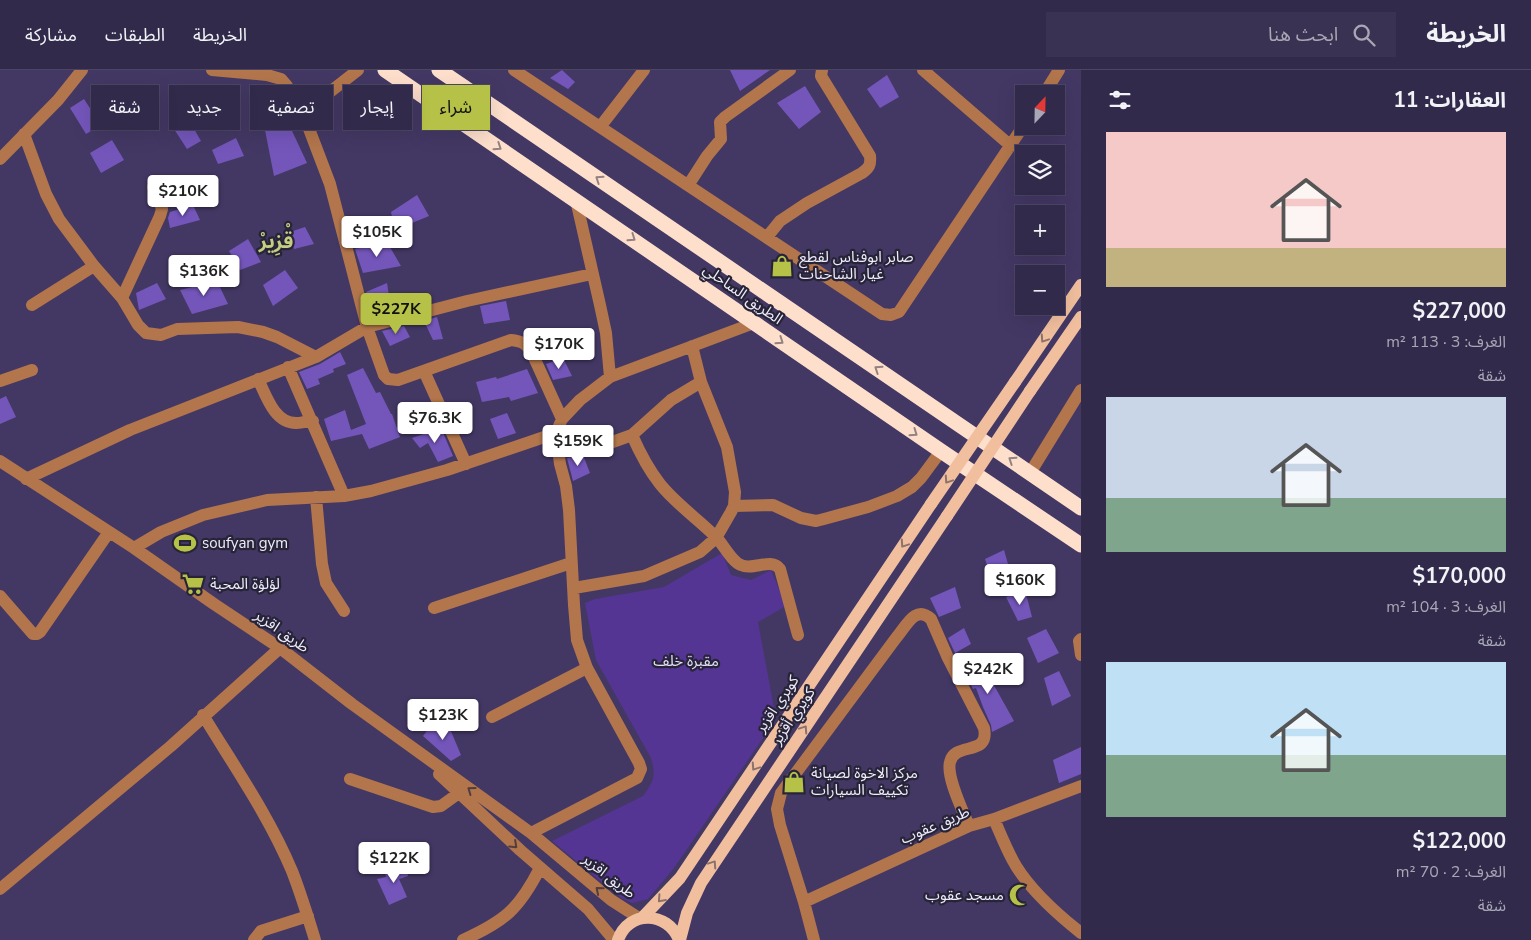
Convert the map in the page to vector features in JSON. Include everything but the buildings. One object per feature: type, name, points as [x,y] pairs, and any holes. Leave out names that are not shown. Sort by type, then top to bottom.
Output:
[{"type":"highway","name":"الطريق الساحلي","points":[[385,70],[941,452],[1081,545]]},
{"type":"highway","name":"الطريق الساحلي","points":[[439,70],[1081,508]]},
{"type":"main road","name":"كوبري اقزير","points":[[618,940],[627,926],[641,918],[680,878],[931,504],[1081,285]]},
{"type":"main road","name":"كويري أقزير","points":[[679,940],[687,913],[701,882],[1081,317]]},
{"type":"main road","points":[[641,918],[655,918],[668,924],[679,940]]},
{"type":"street","points":[[0,159],[58,100],[82,70]]},
{"type":"street","points":[[212,70],[267,75],[281,79],[286,85]]},
{"type":"street","points":[[333,90],[358,70]]},
{"type":"street","points":[[514,70],[689,184],[882,314],[891,316],[899,312],[1017,135]]},
{"type":"street","points":[[600,127],[644,70]]},
{"type":"street","points":[[689,184],[707,156],[721,139],[720,122],[790,70]]},
{"type":"street","points":[[767,237],[780,221],[807,203],[862,173],[869,168],[871,163],[870,156],[821,76],[822,70]]},
{"type":"street","points":[[924,70],[1010,146]]},
{"type":"street","points":[[1050,85],[1060,70]]},
{"type":"street","points":[[309,130],[330,184],[367,327],[382,372],[388,379],[398,380],[511,340],[521,341],[528,346],[532,353],[562,419]]},
{"type":"street","points":[[24,134],[46,194],[59,219],[94,266],[122,298],[138,325],[146,333],[161,335],[177,329],[238,328],[263,332],[277,337],[316,357]]},
{"type":"street","points":[[122,298],[162,210],[154,187]]},
{"type":"street","points":[[576,200],[606,333],[610,377]]},
{"type":"street","points":[[32,305],[94,266]]},
{"type":"street","points":[[26,479],[130,430],[316,357],[367,327],[468,301],[592,274]]},
{"type":"street","points":[[531,834],[637,778],[641,769],[587,668],[577,640],[566,486],[560,464],[556,433],[562,419],[580,400],[610,377],[754,323]]},
{"type":"street","points":[[574,588],[650,573],[700,552],[716,538],[734,506],[735,492],[727,447],[701,382],[692,346]]},
{"type":"street","points":[[288,367],[344,496]]},
{"type":"street","points":[[0,380],[32,370]]},
{"type":"street","points":[[424,371],[466,464]]},
{"type":"street","points":[[258,379],[272,409],[281,417],[295,424],[313,421]]},
{"type":"street","points":[[556,433],[564,445],[577,448],[607,444],[632,434],[671,400],[701,382]]},
{"type":"street","points":[[1030,473],[1081,390]]},
{"type":"street","points":[[134,548],[161,532],[202,515],[266,500],[344,496],[371,491],[466,464],[556,433]]},
{"type":"street","points":[[632,434],[660,483],[674,499],[716,538],[740,565],[777,565],[780,569],[798,634]]},
{"type":"street","points":[[734,506],[773,505],[801,518],[816,521],[837,516],[868,507],[904,492],[921,478],[941,452]]},
{"type":"street","name":"طريق اقزير","points":[[0,461],[134,548],[280,648],[352,704],[531,834],[611,900],[641,918]]},
{"type":"street","points":[[316,497],[322,564],[326,583],[344,610]]},
{"type":"street","points":[[0,596],[33,634],[38,634],[109,532]]},
{"type":"street","points":[[434,608],[571,563]]},
{"type":"street","points":[[814,940],[780,825],[777,808],[782,793],[896,638],[915,615],[921,613],[926,614],[931,619],[948,658],[984,728],[986,736],[983,742],[974,748],[960,751],[953,756],[950,763],[950,776],[969,826]]},
{"type":"street","points":[[1081,639],[1079,642],[1081,655]]},
{"type":"street","points":[[0,889],[171,746],[203,715],[280,648]]},
{"type":"street","points":[[492,717],[587,668]]},
{"type":"street","points":[[203,715],[271,828],[292,870],[314,940]]},
{"type":"street","name":"طريق اقزير","points":[[416,751],[540,868],[588,909],[614,940]]},
{"type":"street","points":[[350,779],[433,807],[441,806],[459,793]]},
{"type":"street","name":"طريق عقوب","points":[[804,902],[969,826],[994,820],[1081,786]]},
{"type":"street","points":[[994,820],[1016,865],[1031,887],[1081,933]]},
{"type":"street","points":[[463,940],[482,932],[508,916],[528,891],[540,868]]},
{"type":"street","points":[[254,940],[260,931],[308,916]]},
{"type":"green space","name":"مقبرة خلف","points":[[722,553],[731,575],[751,580],[771,570],[786,606],[758,622],[776,719],[674,868],[648,899],[632,903],[620,897],[552,841],[643,796],[653,778],[651,758],[596,660],[585,603],[595,599],[664,587]]},
{"type":"place","name":"صابر ابوفناس لقطع غيار الشاحنات","points":[[782,266]]},
{"type":"place","name":"soufyan gym","points":[[185,543]]},
{"type":"place","name":"لؤلؤة المحبة","points":[[193,584]]},
{"type":"place","name":"مركز الاخوة لصيانة تكييف السيارات","points":[[794,782]]},
{"type":"place","name":"مسجد عقوب","points":[[1020,895]]},
{"type":"district","name":"قْزِيرْ","points":[[276,241]]}]
